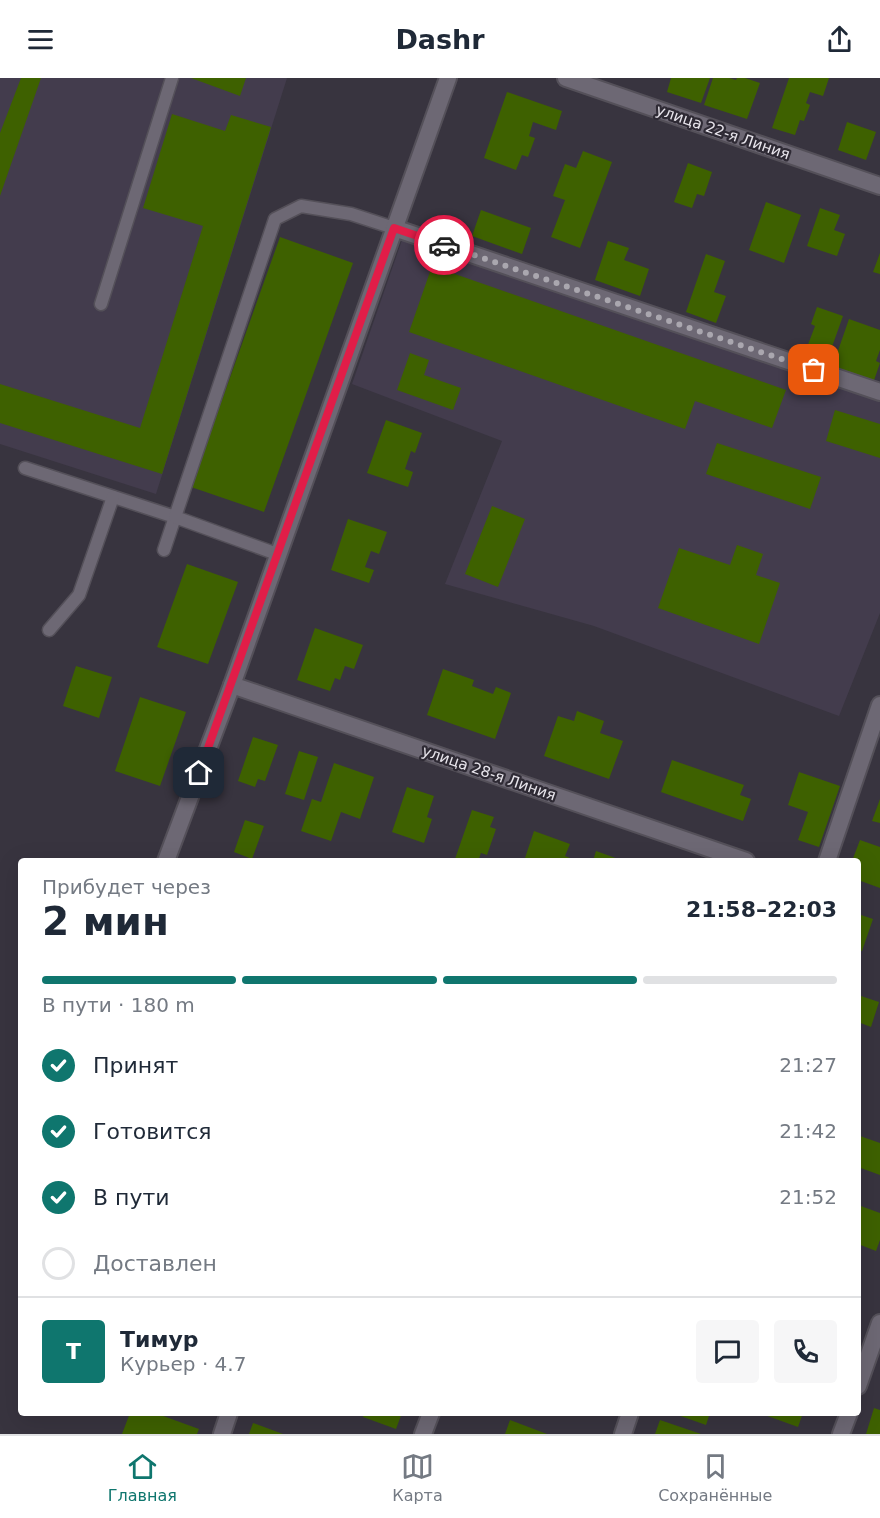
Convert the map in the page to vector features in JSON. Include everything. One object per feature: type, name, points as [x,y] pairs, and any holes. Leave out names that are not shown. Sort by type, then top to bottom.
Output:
[{"type":"street","points":[[167,858],[232,685],[448,78]]},
{"type":"street","name":"улица 22-я Линия","points":[[566,78],[880,186]]},
{"type":"street","points":[[394,228],[880,392]]},
{"type":"street","name":"улица 28-я Линия","points":[[232,685],[737,858]]},
{"type":"street","points":[[827,858],[879,712]]},
{"type":"street","points":[[861,1377],[880,1323]]},
{"type":"street","points":[[222,1434],[228,1416]]},
{"type":"street","points":[[423,1434],[429,1416]]},
{"type":"street","points":[[623,1434],[629,1416]]},
{"type":"street","points":[[841,1434],[848,1416]]},
{"type":"lane","points":[[102,304],[172,78]]},
{"type":"lane","points":[[164,550],[275,219],[301,206],[351,214],[394,228]]},
{"type":"lane","points":[[25,468],[175,517],[277,554]]},
{"type":"lane","points":[[49,630],[79,595],[113,497]]},
{"type":"shaded area","points":[[0,78],[287,78],[156,494],[0,444]]},
{"type":"shaded area","points":[[402,240],[880,400],[880,613],[839,716],[594,626],[445,584],[502,441],[352,384]]},
{"type":"building","points":[[21,78],[41,78],[0,196],[0,133]]},
{"type":"building","points":[[191,78],[246,78],[240,96]]},
{"type":"building","points":[[671,78],[710,78],[701,103],[667,92]]},
{"type":"building","points":[[713,78],[736,80],[745,78],[760,83],[747,119],[704,105]]},
{"type":"building","points":[[789,78],[829,78],[823,96],[810,92],[806,103],[810,105],[804,121],[800,120],[795,135],[772,128]]},
{"type":"building","points":[[507,92],[562,111],[556,130],[533,122],[529,136],[535,138],[528,157],[522,155],[516,170],[484,158]]},
{"type":"building","points":[[172,114],[225,131],[231,115],[271,127],[162,474],[0,423],[0,384],[140,428],[203,226],[143,208]]},
{"type":"building","points":[[847,122],[876,132],[866,160],[838,150]]},
{"type":"building","points":[[583,151],[612,162],[580,248],[551,237],[565,200],[553,196],[565,164],[576,168]]},
{"type":"building","points":[[688,163],[712,172],[704,196],[697,194],[692,208],[674,202]]},
{"type":"building","points":[[766,202],[801,215],[784,263],[749,250]]},
{"type":"building","points":[[820,208],[840,215],[834,230],[845,234],[837,256],[807,246]]},
{"type":"building","points":[[481,210],[531,228],[522,254],[472,236]]},
{"type":"building","points":[[280,237],[353,263],[264,512],[191,487]]},
{"type":"building","points":[[608,241],[629,248],[624,260],[649,269],[640,296],[595,280]]},
{"type":"building","points":[[880,253],[880,274],[873,272]]},
{"type":"building","points":[[706,254],[725,261],[714,292],[726,296],[716,323],[686,312]]},
{"type":"building","points":[[432,266],[786,390],[772,428],[695,401],[685,429],[409,332]]},
{"type":"building","points":[[817,307],[843,316],[828,358],[806,350],[815,326],[811,324]]},
{"type":"building","points":[[849,319],[880,330],[880,350],[876,361],[880,363],[872,386],[831,371]]},
{"type":"building","points":[[410,353],[429,360],[424,375],[461,388],[453,410],[397,390]]},
{"type":"building","points":[[835,410],[880,424],[880,458],[826,441]]},
{"type":"building","points":[[386,420],[422,433],[415,453],[411,451],[405,469],[413,472],[408,487],[367,473]]},
{"type":"building","points":[[717,443],[821,477],[810,509],[706,474]]},
{"type":"building","points":[[492,506],[525,519],[498,587],[465,574]]},
{"type":"building","points":[[348,519],[387,532],[379,554],[371,551],[365,567],[374,570],[369,583],[331,570]]},
{"type":"building","points":[[737,545],[763,554],[756,575],[780,583],[759,644],[658,608],[679,548],[730,565]]},
{"type":"building","points":[[187,564],[238,582],[208,664],[157,647]]},
{"type":"building","points":[[315,628],[363,645],[354,669],[345,666],[340,680],[335,678],[330,691],[297,680]]},
{"type":"building","points":[[76,666],[112,677],[99,718],[63,706]]},
{"type":"building","points":[[443,669],[474,680],[472,686],[493,694],[496,687],[511,693],[495,739],[427,715]]},
{"type":"building","points":[[140,697],[186,712],[160,786],[115,771]]},
{"type":"building","points":[[577,711],[604,721],[600,733],[623,741],[609,779],[544,756],[558,716],[574,721]]},
{"type":"building","points":[[253,737],[278,745],[265,781],[258,779],[255,787],[238,781]]},
{"type":"building","points":[[299,751],[318,757],[304,800],[285,794]]},
{"type":"building","points":[[672,760],[744,785],[740,795],[751,799],[743,821],[661,792]]},
{"type":"building","points":[[334,763],[374,777],[360,819],[341,812],[331,841],[301,831],[312,799],[321,802]]},
{"type":"building","points":[[799,772],[840,786],[819,847],[798,840],[808,812],[788,805]]},
{"type":"building","points":[[407,787],[434,796],[427,817],[432,819],[424,843],[392,832]]},
{"type":"building","points":[[880,799],[880,823],[872,821]]},
{"type":"building","points":[[472,810],[494,817],[490,827],[496,829],[487,855],[481,853],[479,858],[455,858]]},
{"type":"building","points":[[245,820],[264,826],[252,858],[234,852]]},
{"type":"building","points":[[534,831],[570,844],[565,856],[570,858],[525,858]]},
{"type":"building","points":[[860,840],[880,847],[880,888],[861,881],[861,858],[853,858]]},
{"type":"building","points":[[596,851],[616,858],[594,858]]},
{"type":"building","points":[[861,915],[873,919],[861,951]]},
{"type":"building","points":[[861,996],[879,1002],[871,1027],[861,1023]]},
{"type":"building","points":[[861,1136],[880,1143],[880,1175],[861,1168]]},
{"type":"building","points":[[861,1206],[880,1213],[880,1240],[876,1251],[861,1245]]},
{"type":"building","points":[[874,1408],[880,1410],[880,1434],[866,1434]]},
{"type":"building","points":[[129,1416],[163,1416],[199,1429],[197,1434],[122,1434]]},
{"type":"building","points":[[363,1416],[401,1416],[396,1429]]},
{"type":"building","points":[[680,1416],[709,1416],[706,1425]]},
{"type":"building","points":[[767,1416],[802,1416],[798,1427]]},
{"type":"building","points":[[510,1420],[547,1434],[505,1434]]},
{"type":"building","points":[[660,1420],[701,1434],[655,1434]]},
{"type":"building","points":[[253,1423],[283,1434],[249,1434]]},
{"type":"way so far","points":[[444,245],[814,370]]},
{"type":"route","points":[[199,773],[394,228],[444,245]]}]
